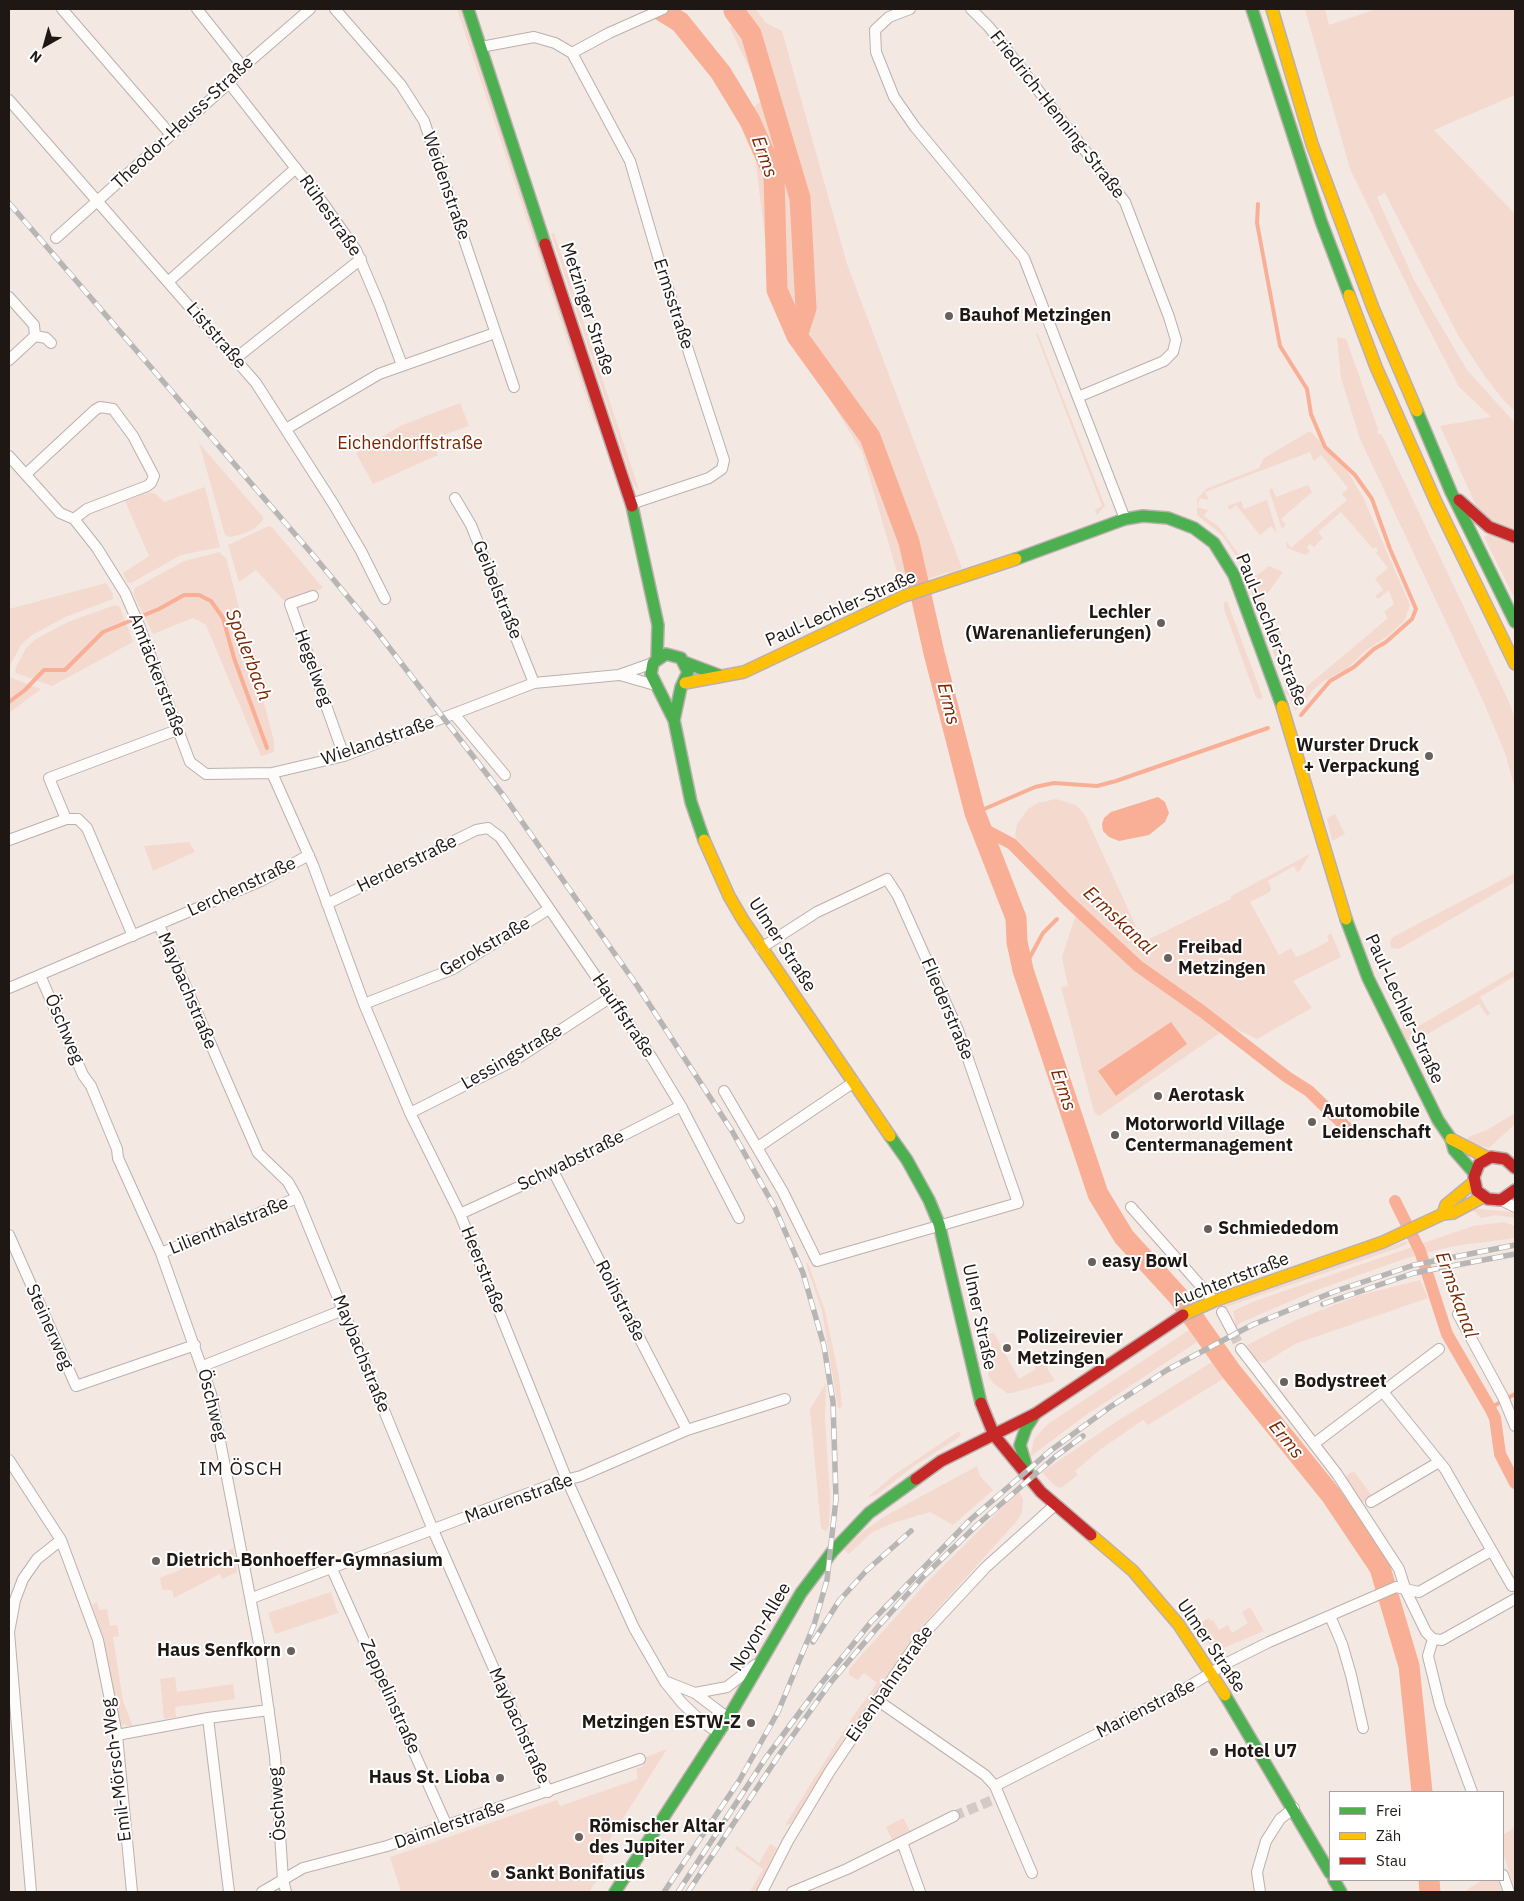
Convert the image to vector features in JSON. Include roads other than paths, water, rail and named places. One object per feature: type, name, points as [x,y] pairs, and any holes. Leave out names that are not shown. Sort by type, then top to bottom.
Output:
[{"type":"main road","name":"Metzinger Straße","points":[[468,9],[639,530],[658,624],[655,661]]},
{"type":"main road","points":[[1252,9],[1321,221],[1376,367],[1440,510],[1515,664]]},
{"type":"main road","points":[[1272,9],[1312,144],[1388,347],[1451,492],[1515,622]]},
{"type":"main road","points":[[1451,492],[1489,527],[1515,537]]},
{"type":"main road","name":"Paul-Lechler-Straße","points":[[683,685],[744,672],[904,596],[1000,565],[1125,519],[1143,516],[1168,518],[1194,528],[1214,543],[1234,575],[1291,732],[1350,934],[1368,978],[1428,1101],[1451,1139],[1454,1150],[1474,1178],[1483,1197]]},
{"type":"main road","name":"Metzinger Straße","points":[[658,624],[680,659]]},
{"type":"main road","points":[[655,661],[666,654],[722,676]]},
{"type":"main road","name":"Ulmer Straße","points":[[674,720],[688,672],[680,659]]},
{"type":"main road","name":"Ulmer Straße","points":[[655,661],[651,674],[674,720],[691,802],[702,836],[728,896],[761,948],[918,1177],[939,1224],[959,1303],[978,1395],[994,1435],[1032,1482],[1133,1571],[1180,1625],[1294,1808],[1329,1871]]},
{"type":"main road","points":[[657,686],[671,691],[683,685]]},
{"type":"main road","points":[[1451,1139],[1488,1158],[1505,1158],[1515,1152]]},
{"type":"main road","name":"Auchtertstraße","points":[[1443,1214],[1446,1205],[1474,1178],[1479,1164],[1488,1158]]},
{"type":"main road","points":[[1505,1158],[1515,1168]]},
{"type":"main road","points":[[1483,1197],[1491,1200],[1502,1200],[1515,1190]]},
{"type":"main road","name":"Auchtertstraße","points":[[994,1435],[1035,1414],[1174,1320],[1208,1303],[1338,1259],[1396,1236],[1443,1214],[1453,1213],[1483,1197]]},
{"type":"main road","points":[[1032,1482],[1021,1454],[1020,1445],[1026,1428],[1035,1414]]},
{"type":"main road","name":"Noyon-Allee","points":[[615,1892],[719,1733],[801,1593],[832,1552],[869,1513],[941,1461],[994,1435]]},
{"type":"street","points":[[62,9],[171,135]]},
{"type":"street","points":[[197,9],[243,67]]},
{"type":"street","name":"Theodor-Heuss-Straße","points":[[56,238],[309,9]]},
{"type":"street","name":"Weidenstraße","points":[[335,9],[400,85],[424,121],[514,387]]},
{"type":"street","points":[[481,47],[534,37],[555,43],[572,54],[609,33],[663,9]]},
{"type":"street","points":[[910,9],[889,17],[875,30],[876,52],[894,97],[915,127],[1019,250],[1031,275],[1125,519]]},
{"type":"street","name":"Friedrich-Henning-Straße","points":[[971,9],[989,27],[1125,202],[1170,317],[1176,340],[1173,352],[1164,361],[1078,396]]},
{"type":"street","name":"Ermsstraße","points":[[572,54],[630,161],[661,267],[724,460],[722,469],[709,478],[631,504]]},
{"type":"street","name":"Rühestraße","points":[[229,82],[296,168],[361,259],[402,365]]},
{"type":"street","name":"Liststraße","points":[[9,100],[169,281],[256,383],[362,551],[385,600]]},
{"type":"street","points":[[169,281],[296,168]]},
{"type":"street","points":[[236,358],[361,259]]},
{"type":"street","points":[[9,297],[34,325],[35,336]]},
{"type":"street","points":[[286,429],[379,374],[495,333]]},
{"type":"street","points":[[35,336],[46,338],[51,344]]},
{"type":"street","points":[[9,360],[35,336]]},
{"type":"street","points":[[26,474],[95,410],[100,407],[112,410],[133,436],[154,476],[151,483],[146,486],[87,509],[74,519]]},
{"type":"street","name":"Amtäckerstraße","points":[[9,456],[60,513],[74,519],[97,548],[125,593],[139,625],[190,762],[206,774],[272,772]]},
{"type":"street","name":"Geibelstraße","points":[[455,498],[471,526],[534,683]]},
{"type":"street","name":"Hegelweg","points":[[313,596],[290,604],[344,756]]},
{"type":"street","name":"Wielandstraße","points":[[272,772],[344,756],[534,683],[619,675],[655,661]]},
{"type":"street","name":"Wielandstraße","points":[[619,675],[657,686]]},
{"type":"street","name":"Wielandstraße","points":[[454,714],[505,775]]},
{"type":"street","points":[[66,819],[49,778],[177,730]]},
{"type":"street","points":[[272,772],[309,855]]},
{"type":"street","points":[[9,840],[66,819],[78,819],[86,828],[134,936]]},
{"type":"street","name":"Herderstraße","points":[[327,904],[476,830],[488,828]]},
{"type":"street","name":"Hauffstraße","points":[[488,828],[500,837],[612,997],[681,1106],[739,1218]]},
{"type":"street","name":"Heerstraße","points":[[309,855],[364,1004],[410,1113],[460,1214],[567,1480],[636,1631],[665,1682],[682,1703],[719,1733]]},
{"type":"street","name":"Lerchenstraße","points":[[9,988],[261,881],[309,855]]},
{"type":"street","name":"Fliederstraße","points":[[761,948],[817,912],[887,879],[898,896],[958,1030],[1018,1203],[939,1224]]},
{"type":"street","name":"Gerokstraße","points":[[364,1004],[453,969],[549,909]]},
{"type":"street","name":"Maybachstraße","points":[[159,925],[258,1153],[288,1182],[297,1198],[433,1530],[548,1792]]},
{"type":"street","name":"Öschweg","points":[[40,975],[83,1075],[91,1086],[117,1148],[118,1158],[161,1253],[203,1366],[211,1394],[252,1598],[275,1756],[283,1880],[286,1892]]},
{"type":"street","name":"Lessingstraße","points":[[410,1113],[514,1060],[612,997]]},
{"type":"street","points":[[758,1147],[854,1082]]},
{"type":"street","points":[[724,1091],[783,1192],[817,1261],[939,1224]]},
{"type":"street","name":"Schwabstraße","points":[[460,1214],[553,1172],[681,1106]]},
{"type":"street","name":"Roihstraße","points":[[553,1172],[687,1430]]},
{"type":"street","name":"Lilienthalstraße","points":[[161,1253],[297,1198]]},
{"type":"street","points":[[1502,1200],[1515,1208]]},
{"type":"street","points":[[1131,1207],[1208,1303]]},
{"type":"street","name":"Steinerweg","points":[[9,1235],[76,1386],[195,1345]]},
{"type":"street","points":[[203,1366],[343,1310]]},
{"type":"street","points":[[1222,1312],[1233,1333]]},
{"type":"street","points":[[1458,1314],[1504,1401],[1515,1426]]},
{"type":"street","points":[[1241,1349],[1315,1443],[1364,1512],[1400,1569],[1401,1589],[1426,1632],[1433,1639],[1442,1640],[1515,1599]]},
{"type":"street","points":[[1315,1443],[1439,1349]]},
{"type":"street","points":[[1383,1392],[1439,1462],[1462,1496],[1512,1586]]},
{"type":"street","name":"Maurenstraße","points":[[252,1598],[581,1476],[687,1430],[785,1399]]},
{"type":"street","name":"Emil-Mörsch-Weg","points":[[9,1460],[61,1540],[98,1640],[117,1735],[132,1892]]},
{"type":"street","points":[[1371,1502],[1439,1462]]},
{"type":"street","name":"Eisenbahnstraße","points":[[762,1892],[780,1856],[822,1785],[877,1700],[936,1618],[986,1567],[1056,1505]]},
{"type":"street","points":[[31,1892],[9,1632],[15,1600],[23,1579],[37,1560],[61,1540]]},
{"type":"street","name":"Marienstraße","points":[[995,1786],[1170,1697],[1249,1651],[1379,1594],[1401,1589],[1419,1592],[1491,1551]]},
{"type":"street","name":"Zeppelinstraße","points":[[332,1569],[448,1826]]},
{"type":"street","points":[[1330,1616],[1349,1667],[1363,1728]]},
{"type":"street","points":[[1433,1639],[1428,1656],[1440,1705],[1472,1791]]},
{"type":"street","points":[[695,1694],[727,1687],[761,1661]]},
{"type":"street","points":[[665,1682],[695,1694],[728,1718]]},
{"type":"street","points":[[877,1700],[973,1764],[995,1786],[1032,1873]]},
{"type":"street","points":[[117,1735],[208,1718],[268,1710]]},
{"type":"street","points":[[208,1718],[229,1892]]},
{"type":"street","name":"Daimlerstraße","points":[[262,1892],[303,1868],[387,1846],[640,1759]]},
{"type":"street","points":[[1260,1892],[1257,1872],[1266,1841],[1280,1819],[1294,1808]]},
{"type":"street","points":[[792,1892],[847,1869],[954,1816]]},
{"type":"street","points":[[902,1842],[920,1892]]},
{"type":"street","points":[[1504,1878],[1509,1892]]},
{"type":"waterway","name":"Erms","points":[[659,9],[680,22],[721,73],[750,121],[774,175],[777,290],[797,336],[870,437],[909,542],[934,653],[975,813],[1016,918],[1017,942],[1023,970],[1098,1194],[1124,1237],[1178,1296],[1230,1370],[1331,1495],[1380,1568],[1409,1666],[1422,1791]]},
{"type":"waterway","name":"Erms","points":[[734,11],[751,34],[800,198],[806,308],[797,336]]},
{"type":"waterway","points":[[1258,204],[1257,223],[1280,346],[1307,389],[1311,414],[1325,447],[1355,475],[1372,499],[1390,549],[1416,609],[1412,619],[1386,642],[1374,649],[1354,667],[1330,681],[1301,715]]},
{"type":"waterway","name":"Spalerbach","points":[[9,702],[25,690],[44,670],[65,670],[103,632],[159,609],[184,595],[199,595],[211,601],[223,618],[234,658],[267,748]]},
{"type":"waterway","points":[[975,813],[1035,787],[1054,783],[1097,786],[1116,781],[1268,728]]},
{"type":"waterway","name":"Ermskanal","points":[[980,827],[1012,844],[1068,901],[1138,966],[1203,1012],[1287,1077],[1309,1091],[1352,1133]]},
{"type":"waterway","points":[[1023,970],[1043,933],[1057,919]]},
{"type":"waterway","name":"Ermskanal","points":[[1395,1201],[1420,1251],[1447,1334],[1495,1418],[1500,1454],[1515,1483]]},
{"type":"waterway","points":[[1490,1408],[1515,1394]]},
{"type":"waterway","name":"Erms","points":[[1429,1881],[1430,1892]]},
{"type":"tunnel","points":[[1233,1333],[1241,1349]]},
{"type":"tunnel","points":[[954,1816],[1000,1797]]},
{"type":"railway","points":[[9,203],[313,555],[378,633],[506,799],[638,987],[732,1131],[775,1208],[803,1273],[824,1346],[833,1402],[836,1499],[827,1580],[814,1625],[778,1712],[739,1781],[664,1892]]},
{"type":"railway","points":[[678,1892],[765,1759],[820,1685],[871,1622],[970,1520],[1050,1451],[1110,1407],[1167,1370],[1252,1325],[1336,1291],[1414,1265],[1515,1245]]},
{"type":"railway","points":[[1323,1304],[1414,1273],[1515,1254]]},
{"type":"railway","points":[[688,1892],[781,1752],[831,1682],[876,1629],[923,1577],[976,1526],[1055,1457],[1083,1436]]},
{"type":"railway","points":[[813,1642],[839,1601],[866,1571],[911,1531]]},
{"type":"place","name":"Bauhof Metzingen","points":[[949,316]]},
{"type":"place","name":"Lechler (Warenanlieferungen)","points":[[1161,623]]},
{"type":"place","name":"Wurster Druck + Verpackung","points":[[1429,756]]},
{"type":"place","name":"Freibad Metzingen","points":[[1168,958]]},
{"type":"place","name":"Aerotask","points":[[1158,1096]]},
{"type":"place","name":"Automobile Leidenschaft","points":[[1312,1122]]},
{"type":"place","name":"Motorworld Village Centermanagement","points":[[1115,1135]]},
{"type":"place","name":"Schmiededom","points":[[1208,1229]]},
{"type":"place","name":"easy Bowl","points":[[1092,1262]]},
{"type":"place","name":"Polizeirevier Metzingen","points":[[1007,1348]]},
{"type":"place","name":"Bodystreet","points":[[1284,1382]]},
{"type":"place","name":"Dietrich-Bonhoeffer-Gymnasium","points":[[156,1561]]},
{"type":"place","name":"Haus Senfkorn","points":[[291,1651]]},
{"type":"place","name":"Metzingen ESTW-Z","points":[[751,1723]]},
{"type":"place","name":"Hotel U7","points":[[1214,1752]]},
{"type":"place","name":"Haus St. Lioba","points":[[500,1778]]},
{"type":"place","name":"Römischer Altar des Jupiter","points":[[579,1837]]},
{"type":"place","name":"Sankt Bonifatius","points":[[495,1874]]},
{"type":"district","name":"IM ÖSCH","points":[[241,1470]]},
{"type":"park label","name":"Eichendorffstraße","points":[[410,444]]}]
